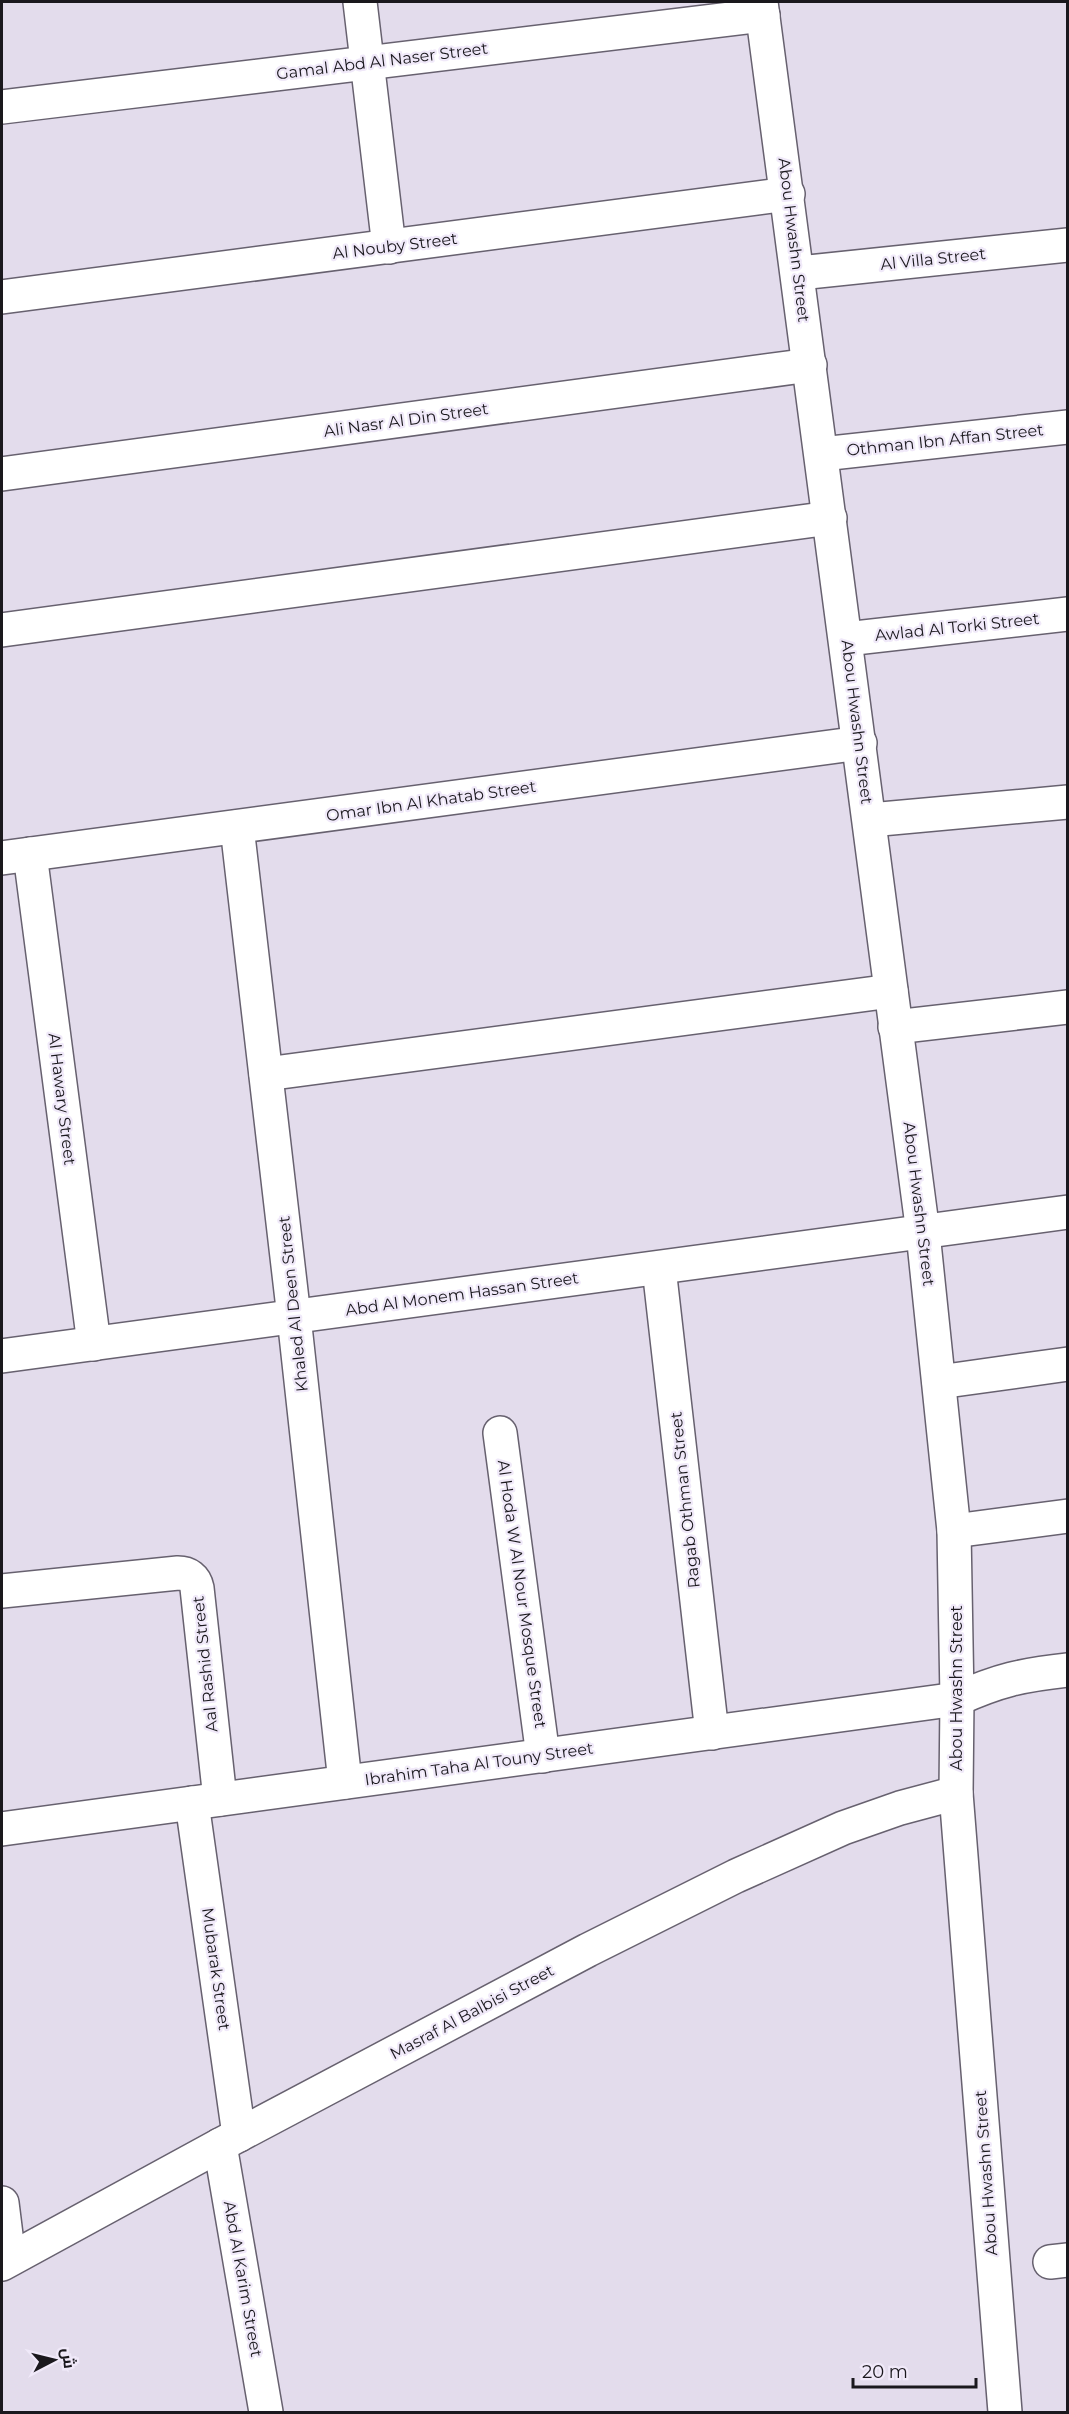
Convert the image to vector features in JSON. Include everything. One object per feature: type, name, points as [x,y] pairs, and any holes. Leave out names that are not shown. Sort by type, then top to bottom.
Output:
[{"type":"street","points":[[360,2],[389,247]]},
{"type":"street","name":"Gamal Abd Al Naser Street","points":[[2,107],[367,63],[762,8]]},
{"type":"street","name":"Abou Hwashn Street","points":[[762,8],[799,273],[924,1233],[954,1531],[956,1793],[1005,2412]]},
{"type":"street","name":"Al Nouby Street","points":[[2,297],[788,194]]},
{"type":"street","name":"Al Villa Street","points":[[799,273],[1068,245]]},
{"type":"street","name":"Ali Nasr Al Din Street","points":[[2,474],[810,365]]},
{"type":"street","name":"Othman Ibn Affan Street","points":[[822,454],[1068,427]]},
{"type":"street","points":[[2,630],[830,518]]},
{"type":"street","name":"Awlad Al Torki Street","points":[[846,639],[1068,614]]},
{"type":"street","name":"Omar Ibn Al Khatab Street","points":[[16,856],[860,744]]},
{"type":"street","points":[[870,820],[1068,802]]},
{"type":"street","name":"Khaled Al Deen Street","points":[[237,827],[345,1782]]},
{"type":"street","name":"Al Hawary Street","points":[[16,856],[94,1344]]},
{"type":"street","points":[[266,1074],[891,991]]},
{"type":"street","points":[[896,1027],[1068,1007]]},
{"type":"street","name":"Abd Al Monem Hassan Street","points":[[2,1356],[1068,1212]]},
{"type":"street","name":"Ragab Othman Street","points":[[659,1268],[712,1733]]},
{"type":"street","points":[[939,1382],[1068,1364]]},
{"type":"street","name":"Al Hoda W Al Nour Mosque Street","points":[[500,1433],[543,1756]]},
{"type":"street","points":[[954,1531],[1068,1516]]},
{"type":"street","name":"Aal Rashid Street","points":[[2,1591],[183,1573],[193,1579],[197,1588],[206,1801]]},
{"type":"street","name":"Ibrahim Taha Al Touny Street","points":[[2,1829],[957,1700],[990,1684],[1025,1674],[1068,1670]]},
{"type":"street","name":"Masraf Al Balbisi Street","points":[[5,2261],[588,1950],[747,1871],[843,1828],[900,1808],[956,1793]]},
{"type":"street","name":"Mubarak Street","points":[[206,1801],[230,2140]]},
{"type":"street","name":"Abd Al Karim Street","points":[[230,2140],[266,2412]]},
{"type":"street","points":[[2,2203],[5,2261]]}]
